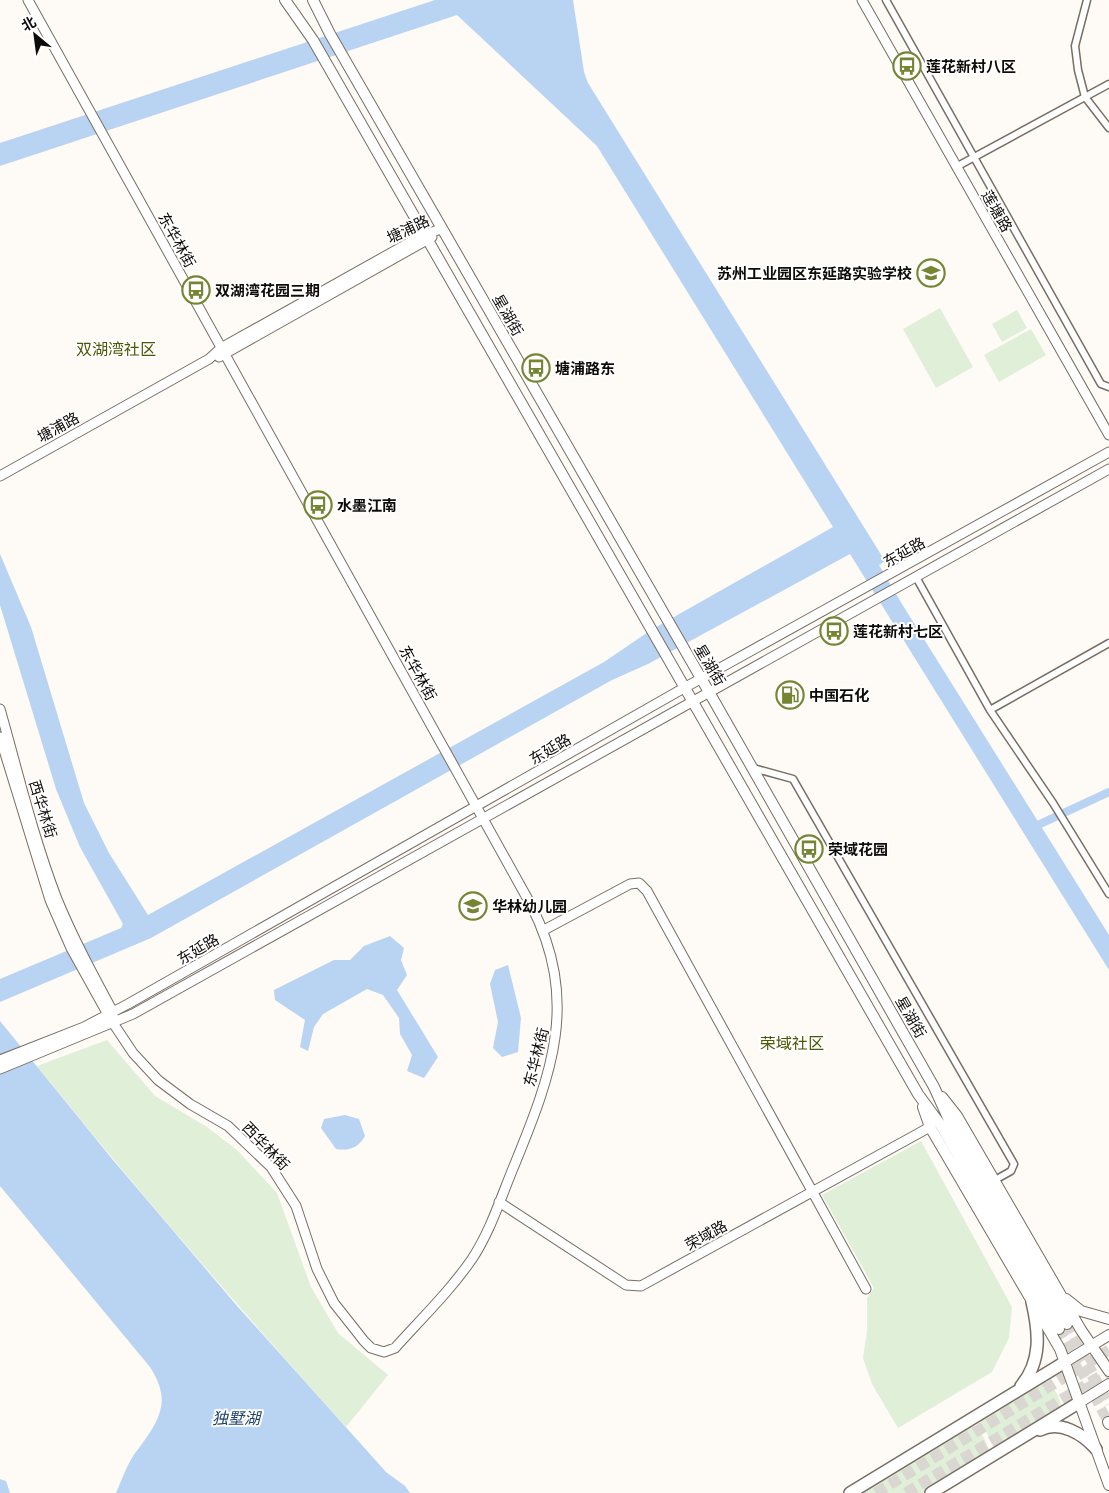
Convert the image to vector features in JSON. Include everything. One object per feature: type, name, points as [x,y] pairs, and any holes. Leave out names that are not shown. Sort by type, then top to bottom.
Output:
[{"type":"highway","points":[[1017,1391],[1028,1378],[1038,1348],[1032,1302]]},
{"type":"highway","points":[[850,1493],[1065,1362]]},
{"type":"highway","points":[[931,1493],[1080,1402]]},
{"type":"highway","points":[[1009,1446],[1044,1428],[1052,1427],[1075,1432],[1096,1449]]},
{"type":"main road","name":"星湖街","points":[[285,0],[311,38]]},
{"type":"main road","name":"星湖街","points":[[293,0],[322,59],[918,1094],[940,1124],[1063,1326],[949,1120],[934,1087],[709,692],[666,621],[330,34],[308,0]]},
{"type":"main road","name":"星湖街","points":[[312,0],[324,24]]},
{"type":"main road","points":[[934,1087],[957,1116],[1059,1292],[1109,1371]]},
{"type":"main road","points":[[918,1094],[930,1127],[1060,1349],[1109,1484]]},
{"type":"main road","points":[[1059,1292],[1081,1311],[1109,1319]]},
{"type":"main road","points":[[1065,1362],[1109,1335]]},
{"type":"main road","points":[[1080,1402],[1109,1384]]},
{"type":"main road","points":[[1101,1460],[1109,1471]]},
{"type":"street","name":"东华林街","points":[[28,0],[478,806],[544,930],[551,950],[558,999],[558,1023],[552,1064],[525,1139],[478,1249],[460,1274],[395,1348],[384,1352],[371,1348]]},
{"type":"street","name":"莲塘路","points":[[862,0],[1109,435]]},
{"type":"street","points":[[886,0],[1102,384],[1109,387]]},
{"type":"street","points":[[1087,0],[1075,46],[1084,97],[1109,128]]},
{"type":"street","points":[[956,167],[1109,84]]},
{"type":"street","name":"塘浦路","points":[[0,476],[441,229]]},
{"type":"street","name":"东延路","points":[[0,1069],[110,1014],[684,688],[889,576],[1109,452]]},
{"type":"street","name":"东延路","points":[[0,1060],[38,1050],[114,1023],[1109,470]]},
{"type":"street","points":[[916,577],[990,710],[1054,802],[1109,894]]},
{"type":"street","points":[[990,710],[1109,643]]},
{"type":"street","name":"西华林街","points":[[0,709],[48,872],[74,947]]},
{"type":"street","name":"西华林街","points":[[0,737],[44,884],[74,947],[114,1023],[133,1053],[158,1080],[190,1104],[228,1126],[255,1149],[271,1167],[296,1206],[321,1281],[343,1317],[371,1348]]},
{"type":"street","points":[[752,768],[793,779],[1014,1164],[1011,1171],[995,1180]]},
{"type":"street","points":[[544,930],[630,884],[639,883],[647,891],[866,1289]]},
{"type":"street","name":"荣域路","points":[[499,1202],[626,1285],[641,1286],[930,1127]]},
{"type":"green space","points":[[940,308],[973,367],[936,388],[903,329]]},
{"type":"green space","points":[[1017,310],[1027,328],[1002,342],[992,324]]},
{"type":"green space","points":[[1031,329],[1046,355],[999,382],[984,355]]},
{"type":"green space","points":[[107,1040],[155,1096],[207,1127],[238,1151],[277,1193],[311,1287],[338,1333],[388,1375],[346,1427],[189,1249],[37,1066]]},
{"type":"green space","points":[[921,1141],[1012,1307],[1009,1338],[992,1372],[898,1428],[872,1384],[863,1358],[867,1332],[867,1298],[874,1288],[822,1195]]},
{"type":"green space","points":[[1043,1381],[1055,1391],[1061,1407],[994,1447],[980,1420]]},
{"type":"green space","points":[[972,1425],[984,1438],[988,1453],[922,1493],[861,1493]]},
{"type":"water","points":[[435,0],[573,0],[584,72],[588,83],[885,561],[879,565],[902,604],[1109,935],[1109,970],[850,554],[648,664],[612,680],[151,938],[0,1002],[0,979],[121,928],[123,924],[80,847],[56,789],[0,605],[0,554],[31,627],[84,803],[109,853],[148,915],[604,662],[651,630],[833,527],[597,146],[457,15],[0,166],[0,143]]},
{"type":"water","points":[[390,936],[404,948],[401,960],[407,975],[397,990],[438,1057],[424,1078],[407,1071],[412,1055],[400,1034],[399,1018],[383,995],[367,989],[323,1014],[314,1027],[308,1051],[300,1047],[305,1020],[275,1000],[274,990],[334,960],[350,960],[364,946]]},
{"type":"water","points":[[508,965],[521,1018],[518,1052],[502,1057],[493,1048],[498,1022],[490,984],[495,970]]},
{"type":"water","name":"独墅湖","points":[[0,1021],[113,1160],[238,1307],[386,1472],[405,1486],[410,1493],[116,1493],[132,1458],[158,1419],[162,1400],[161,1390],[150,1367],[0,1186]]},
{"type":"water","points":[[345,1115],[359,1119],[365,1136],[353,1148],[345,1150],[336,1149],[321,1128],[324,1119]]},
{"type":"water","points":[[0,1479],[6,1481],[10,1493],[0,1493]]},
{"type":"waterway","points":[[1040,824],[1109,792]]},
{"type":"tunnel","points":[[1067,1324],[1109,1404]]},
{"type":"tunnel","points":[[1059,1329],[1108,1422]]},
{"type":"tunnel","points":[[876,1493],[1109,1350]]},
{"type":"tunnel","points":[[906,1493],[1109,1371]]},
{"type":"place","name":"莲花新村八区","points":[[907,66]]},
{"type":"place","name":"苏州工业园区东延路实验学校","points":[[931,273]]},
{"type":"place","name":"双湖湾花园三期","points":[[196,290]]},
{"type":"place","name":"塘浦路东","points":[[536,368]]},
{"type":"place","name":"水墨江南","points":[[318,505]]},
{"type":"place","name":"莲花新村七区","points":[[834,631]]},
{"type":"place","name":"中国石化","points":[[790,695]]},
{"type":"place","name":"荣域花园","points":[[809,849]]},
{"type":"place","name":"华林幼儿园","points":[[473,906]]},
{"type":"district","name":"双湖湾社区","points":[[116,349]]},
{"type":"district","name":"荣域社区","points":[[792,1043]]}]
